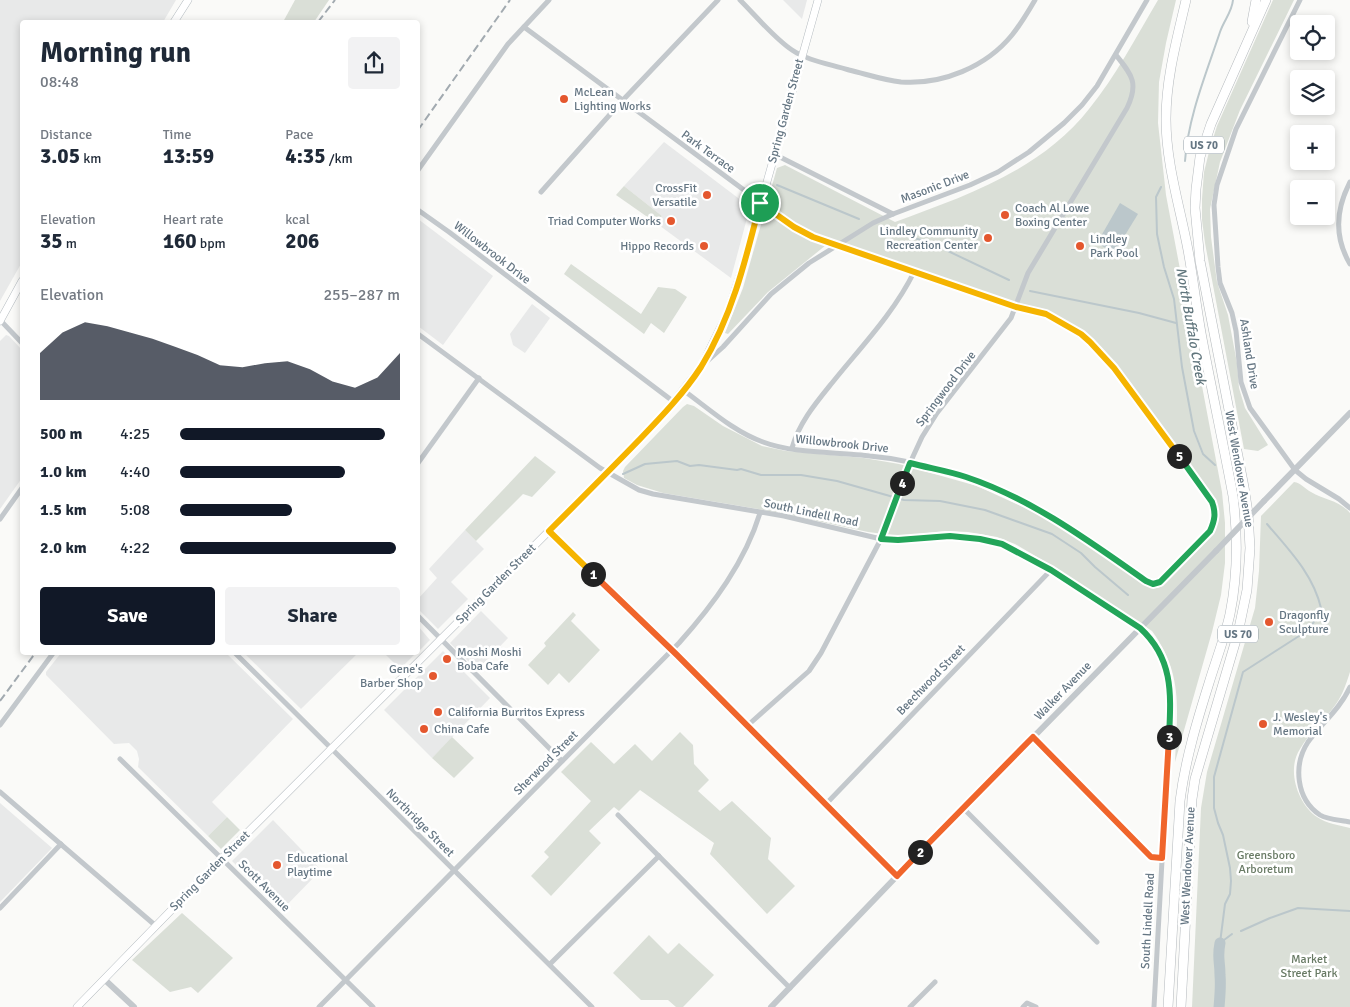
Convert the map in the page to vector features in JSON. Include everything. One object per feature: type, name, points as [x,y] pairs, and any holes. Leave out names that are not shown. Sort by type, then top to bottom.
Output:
[{"type":"highway","name":"West Wendover Avenue","points":[[1168,1007],[1180,801],[1183,781],[1208,686],[1230,615],[1237,558],[1236,517],[1233,496],[1201,333],[1188,250],[1170,167],[1167,140],[1167,103],[1172,60],[1186,0]]},
{"type":"highway","points":[[1249,37],[1256,0]]},
{"type":"highway","name":"West Wendover Avenue","points":[[1181,1007],[1193,792],[1200,760],[1244,608],[1250,548],[1244,487],[1200,261],[1196,229],[1196,188],[1200,157],[1206,139],[1266,0]]},
{"type":"main road","points":[[175,20],[188,0]]},
{"type":"main road","name":"Spring Garden Street","points":[[77,1007],[222,858],[608,472],[674,402],[701,367],[736,291],[818,0]]},
{"type":"main road","points":[[0,320],[20,285]]},
{"type":"street","points":[[420,167],[508,44],[549,0]]},
{"type":"street","points":[[540,192],[622,101],[718,0]]},
{"type":"street","points":[[740,0],[790,49],[801,56],[874,77],[899,82],[936,80],[955,75],[980,62],[996,51],[1011,36],[1035,0]]},
{"type":"street","name":"Masonic Drive","points":[[701,367],[723,347],[771,294],[809,263],[873,223],[970,185],[998,172],[1029,152],[1082,106],[1097,86],[1147,0]]},
{"type":"street","name":"Ashland Drive","points":[[1300,0],[1236,128],[1217,184],[1214,205],[1218,267],[1220,283],[1232,314],[1236,331],[1241,382],[1250,408],[1295,470],[1350,508]]},
{"type":"street","name":"Park Terrace","points":[[524,26],[622,101],[794,227],[836,246],[1016,307],[1046,314],[1081,334],[1106,356],[1212,502],[1215,511],[1215,520],[1210,531],[1160,582],[1153,584],[1137,574]]},
{"type":"street","name":"Springwood Drive","points":[[747,726],[790,690],[809,671],[821,653],[881,539],[922,437],[937,413],[1010,318],[1028,273],[1132,97],[1134,86],[1132,76],[1116,55]]},
{"type":"street","points":[[774,154],[893,214]]},
{"type":"street","points":[[1350,182],[1343,194],[1338,230],[1345,255],[1350,264]]},
{"type":"street","name":"Willowbrook Drive","points":[[420,211],[674,402]]},
{"type":"street","points":[[792,448],[797,431],[816,403],[891,310],[914,272]]},
{"type":"street","points":[[0,320],[20,341]]},
{"type":"street","name":"South Lindell Road","points":[[420,335],[600,468],[639,490],[793,518],[881,539],[898,540],[950,536],[980,539],[1002,544],[1051,570],[1140,628],[1156,646],[1170,682],[1171,696],[1154,1007]]},
{"type":"street","points":[[420,459],[479,378]]},
{"type":"street","name":"Willowbrook Drive","points":[[684,390],[736,429],[762,442],[792,448],[872,456],[910,463],[965,477],[1056,519],[1137,574]]},
{"type":"street","name":"Walker Avenue","points":[[771,1007],[1350,413]]},
{"type":"street","points":[[0,519],[20,491]]},
{"type":"street","name":"Sherwood Street","points":[[319,1007],[672,651],[717,597],[744,553],[760,513]]},
{"type":"street","points":[[549,531],[897,876]]},
{"type":"street","name":"Beechwood Street","points":[[826,804],[1051,570]]},
{"type":"street","points":[[420,618],[562,761]]},
{"type":"street","points":[[0,725],[52,655]]},
{"type":"street","name":"Northridge Street","points":[[237,655],[592,1007]]},
{"type":"street","points":[[1350,686],[1336,711],[1308,744],[1298,770],[1300,790],[1310,805],[1328,818],[1350,822]]},
{"type":"street","points":[[1033,737],[1151,857],[1162,858]]},
{"type":"street","name":"Scott Avenue","points":[[120,759],[373,1007]]},
{"type":"street","points":[[0,792],[156,926]]},
{"type":"street","points":[[964,809],[1097,942]]},
{"type":"street","points":[[618,815],[790,988]]},
{"type":"street","points":[[0,908],[61,844]]},
{"type":"street","points":[[550,964],[659,856]]},
{"type":"street","points":[[104,979],[134,1007]]},
{"type":"street","points":[[910,1007],[935,982]]},
{"type":"street","points":[[1025,1005],[1036,1007]]},
{"type":"shaded area","points":[[0,0],[176,0],[164,20],[20,20],[20,266],[0,301]]},
{"type":"shaded area","points":[[783,0],[807,0],[802,19]]},
{"type":"shaded area","points":[[664,142],[750,207],[731,278],[656,223],[662,216],[624,186]]},
{"type":"shaded area","points":[[1120,203],[1138,214],[1114,253],[1097,243]]},
{"type":"shaded area","points":[[420,221],[493,276],[443,345],[420,328]]},
{"type":"shaded area","points":[[532,304],[550,318],[525,353],[513,345],[510,334]]},
{"type":"shaded area","points":[[6,335],[9,336],[20,348],[20,481],[0,509],[0,341]]},
{"type":"shaded area","points":[[465,530],[484,549],[451,582],[468,599],[438,629],[420,611],[420,597],[437,578],[429,569]]},
{"type":"shaded area","points":[[481,611],[508,638],[477,670],[450,643]]},
{"type":"shaded area","points":[[420,628],[430,640],[420,650]]},
{"type":"shaded area","points":[[443,651],[490,698],[432,758],[384,710]]},
{"type":"shaded area","points":[[59,655],[228,655],[293,719],[212,802],[227,817],[208,836],[138,767],[137,751],[129,743],[114,744],[46,675],[46,672]]},
{"type":"shaded area","points":[[246,655],[356,655],[301,709]]},
{"type":"shaded area","points":[[386,655],[414,655],[400,669]]},
{"type":"shaded area","points":[[0,803],[52,848],[0,902]]},
{"type":"shaded area","name":"Educational Playtime","points":[[273,820],[321,870],[282,910],[232,861]]},
{"type":"green space","points":[[295,0],[329,0],[315,20],[284,20]]},
{"type":"green space","points":[[1158,0],[1176,0],[1159,82],[1158,123],[1166,195],[1222,492],[1225,523],[1225,563],[1221,595],[1175,762],[1177,710],[1174,678],[1162,647],[1152,631],[1015,544],[997,537],[968,532],[945,531],[900,536],[868,532],[776,512],[663,493],[637,485],[624,478],[623,471],[687,404],[694,406],[723,426],[762,446],[786,451],[864,458],[899,464],[977,486],[1047,518],[1148,587],[1158,588],[1162,586],[1215,532],[1219,515],[1216,500],[1174,446],[1119,368],[1101,347],[1083,333],[1045,312],[831,241],[768,292],[728,334],[725,333],[743,288],[777,168],[785,165],[895,222],[975,191],[1025,165],[1070,130],[1089,109],[1108,83]]},
{"type":"green space","points":[[1273,0],[1294,0],[1240,110],[1220,162],[1210,209],[1211,237],[1217,282],[1228,315],[1237,363],[1239,388],[1245,408],[1268,445],[1258,451],[1244,449],[1205,243],[1202,199],[1204,172],[1217,126]]},
{"type":"green space","points":[[624,186],[662,216],[656,223],[616,195]]},
{"type":"green space","points":[[571,264],[641,314],[658,287],[675,289],[687,297],[664,333],[651,323],[644,334],[564,274]]},
{"type":"green space","points":[[535,456],[556,472],[532,497],[523,494],[476,541],[465,530]]},
{"type":"green space","name":"Greensboro Arboretum","points":[[1294,482],[1316,495],[1341,505],[1350,513],[1350,672],[1344,689],[1332,710],[1300,749],[1296,757],[1294,776],[1304,804],[1310,811],[1325,821],[1350,828],[1350,1007],[1192,1007],[1201,808],[1207,772],[1255,608],[1259,571],[1261,516]]},
{"type":"green space","points":[[573,612],[576,615],[571,621],[600,650],[569,683],[559,673],[548,685],[528,665],[546,646],[544,643]]},
{"type":"green space","points":[[680,732],[693,745],[694,764],[709,780],[698,791],[720,811],[732,801],[771,838],[768,859],[795,886],[767,914],[710,854],[714,843],[640,790],[619,811],[614,807],[589,831],[601,843],[551,896],[531,876],[549,857],[544,852],[591,801],[561,772],[591,742],[614,764],[635,744],[652,761]]},
{"type":"green space","points":[[452,737],[474,758],[454,778],[432,758]]},
{"type":"green space","points":[[227,817],[240,830],[221,849],[208,836]]},
{"type":"green space","points":[[182,913],[233,958],[198,993],[191,987],[170,992],[132,960]]},
{"type":"green space","points":[[649,935],[668,954],[679,943],[714,975],[683,1007],[676,1007],[668,1000],[641,1000],[613,973]]},
{"type":"waterway","name":"North Buffalo Creek","points":[[1185,161],[1190,128],[1198,96],[1233,0]]},
{"type":"waterway","points":[[777,185],[859,219]]},
{"type":"waterway","name":"North Buffalo Creek","points":[[1161,187],[1156,197],[1157,234],[1164,267],[1174,299],[1182,367],[1194,431],[1203,454],[1215,465]]},
{"type":"waterway","points":[[887,230],[931,243],[1009,280]]},
{"type":"waterway","points":[[1030,291],[1139,313],[1176,323]]},
{"type":"waterway","points":[[623,474],[645,464],[677,461],[690,466],[699,465],[741,469],[761,475],[801,475],[837,481],[904,500],[940,501],[985,510],[1052,534],[1081,553],[1128,595]]},
{"type":"waterway","name":"North Buffalo Creek","points":[[1220,943],[1225,904],[1230,894],[1231,881],[1223,835],[1214,808],[1214,777],[1243,672],[1310,629],[1321,608],[1306,573],[1292,553],[1267,524]]},
{"type":"waterway","points":[[1241,931],[1298,908],[1350,911]]},
{"type":"waterway","points":[[1220,943],[1232,934]]},
{"type":"waterway","name":"North Buffalo Creek","points":[[1219,1007],[1220,943]]},
{"type":"railway","points":[[320,20],[335,0]]},
{"type":"railway","points":[[420,127],[510,0]]},
{"type":"railway","points":[[0,701],[34,655]]},
{"type":"place","name":"McLean Lighting Works","points":[[564,99]]},
{"type":"place","name":"CrossFit Versatile","points":[[707,195]]},
{"type":"place","name":"Coach Al Lowe Boxing Center","points":[[1005,215]]},
{"type":"place","name":"Triad Computer Works","points":[[671,221]]},
{"type":"place","name":"Lindley Community Recreation Center","points":[[988,238]]},
{"type":"place","name":"Hippo Records","points":[[704,246]]},
{"type":"place","name":"Lindley Park Pool","points":[[1080,246]]},
{"type":"place","name":"Dragonfly Sculpture","points":[[1269,622]]},
{"type":"place","name":"Moshi Moshi Boba Cafe","points":[[447,659]]},
{"type":"place","name":"Gene's Barber Shop","points":[[433,676]]},
{"type":"place","name":"California Burritos Express","points":[[438,712]]},
{"type":"place","name":"J. Wesley's Memorial","points":[[1263,724]]},
{"type":"place","name":"China Cafe","points":[[424,729]]},
{"type":"place","name":"Educational Playtime","points":[[277,865]]},
{"type":"route","points":[[760,203],[794,227],[813,237],[1016,307],[1046,314],[1081,334],[1106,356],[1212,502],[1215,520],[1210,531],[1160,582],[1153,584],[1056,519],[1031,506],[965,477],[910,463],[881,539],[898,540],[950,536],[980,539],[1002,544],[1051,570],[1140,628],[1146,634],[1156,646],[1163,660],[1170,682],[1171,696],[1162,858],[1151,857],[1033,737],[897,876],[677,655],[549,531],[665,413],[701,367],[730,308],[760,203]]},
{"type":"park label","name":"Market Street Park","points":[[1309,966]]}]
